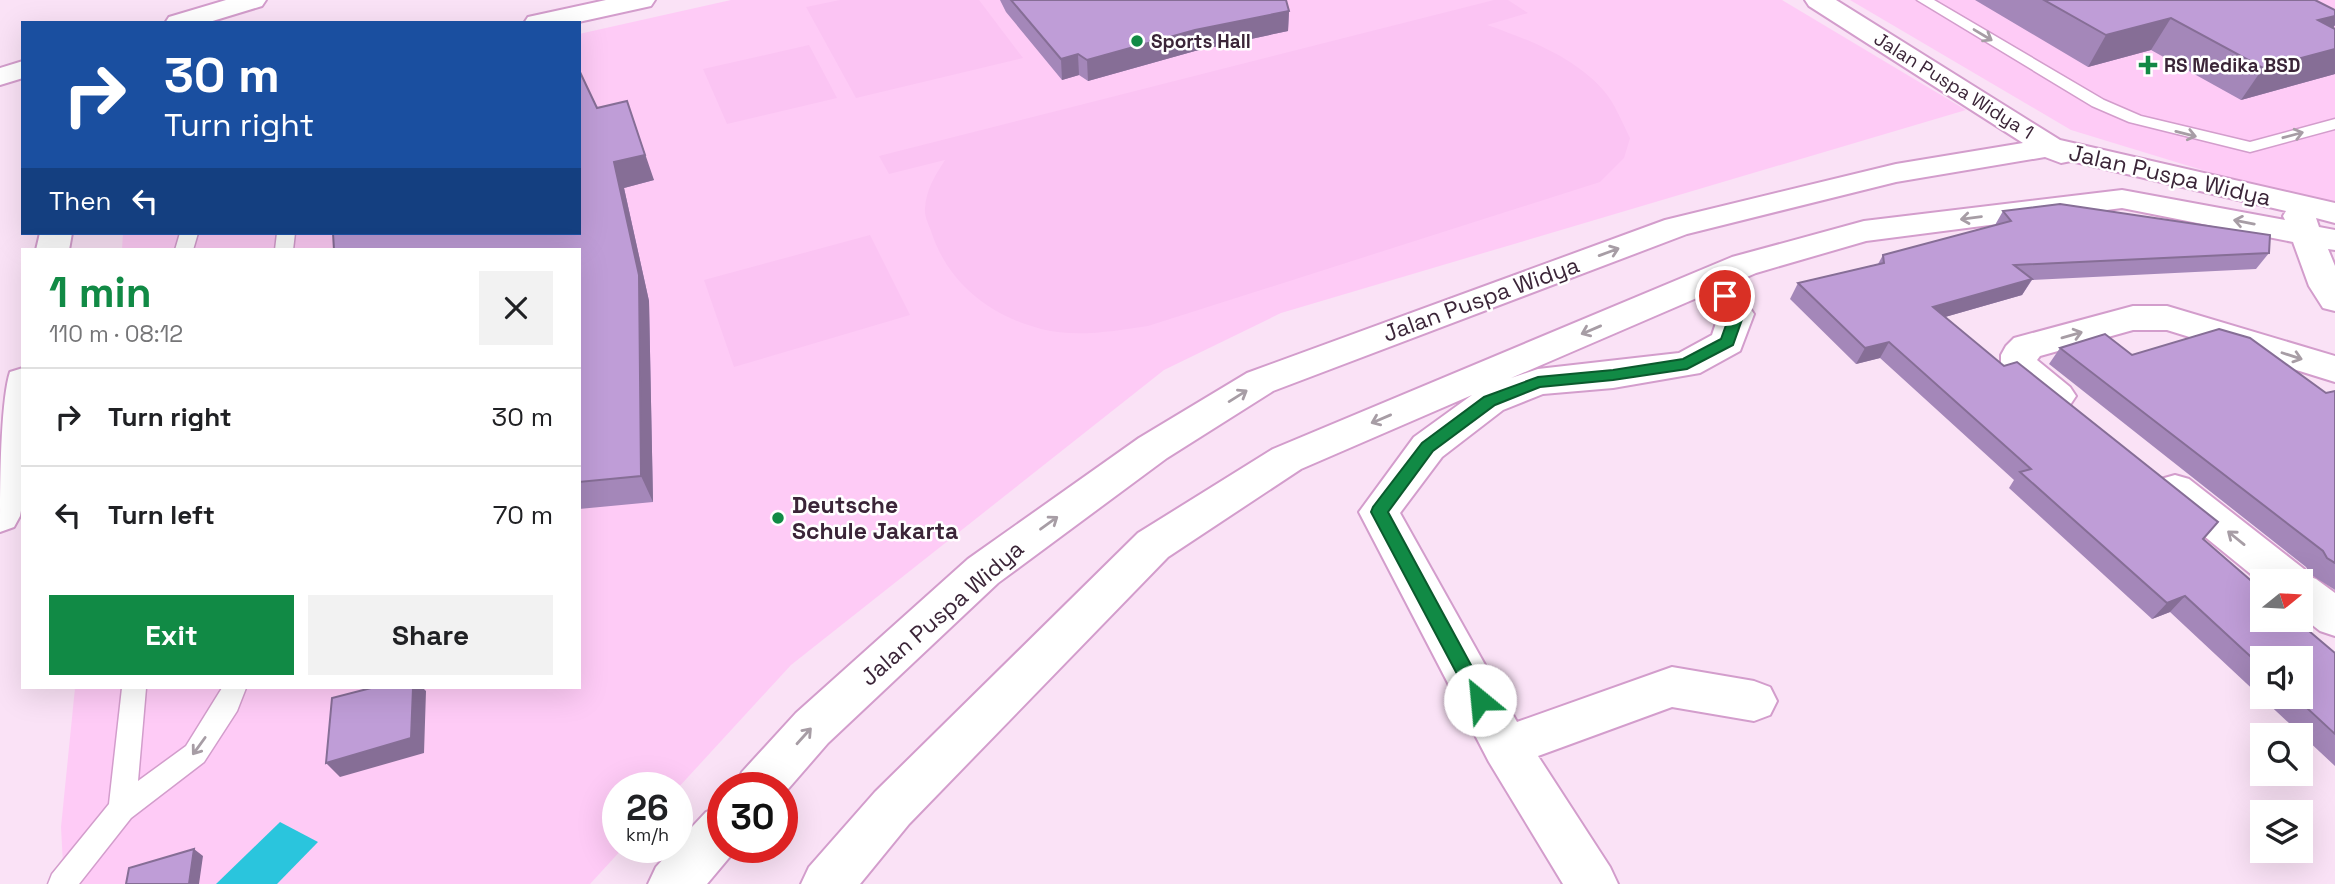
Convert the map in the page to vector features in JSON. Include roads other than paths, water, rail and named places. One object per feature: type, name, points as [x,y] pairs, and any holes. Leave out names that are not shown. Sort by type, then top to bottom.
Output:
[{"type":"street","points":[[546,21],[642,0]]},
{"type":"street","name":"Jalan Puspa Widya 1","points":[[1818,0],[2051,147],[2122,199]]},
{"type":"street","points":[[186,21],[254,3]]},
{"type":"street","points":[[0,77],[21,70]]},
{"type":"street","name":"Jalan Puspa Widya","points":[[773,772],[812,728],[983,571],[1153,448],[1260,382],[1676,227],[1896,173],[2051,147],[2317,223]]},
{"type":"street","name":"Jalan Puspa Widya","points":[[827,884],[892,808],[1153,545],[1287,459],[1744,265],[1864,231],[2122,199],[2317,223]]},
{"type":"street","points":[[2317,223],[2326,285],[2335,300]]},
{"type":"street","points":[[1592,884],[1506,747],[1379,512],[1428,447],[1490,401],[1538,382],[1687,364],[1727,342],[1737,314],[1712,278]]},
{"type":"street","points":[[2084,417],[2019,365],[2019,355],[2027,347],[2133,318],[2166,318],[2335,369]]},
{"type":"street","points":[[0,516],[21,394]]},
{"type":"street","points":[[2148,469],[2274,569]]},
{"type":"street","points":[[2314,601],[2335,618]]},
{"type":"street","points":[[1506,747],[1672,687],[1754,701]]},
{"type":"street","points":[[674,884],[707,846]]},
{"type":"lane","points":[[1924,0],[2098,103],[2173,131],[2233,145],[2250,146],[2335,124]]},
{"type":"lane","points":[[122,809],[134,689]]},
{"type":"lane","points":[[62,884],[122,809],[195,754],[228,703],[234,689]]},
{"type":"water","points":[[280,822],[318,842],[277,884],[216,884]]},
{"type":"place","name":"Sports Hall","points":[[1137,41]]},
{"type":"place","name":"RS Medika BSD","points":[[2148,65]]},
{"type":"place","name":"Deutsche Schule Jakarta","points":[[778,518]]}]
